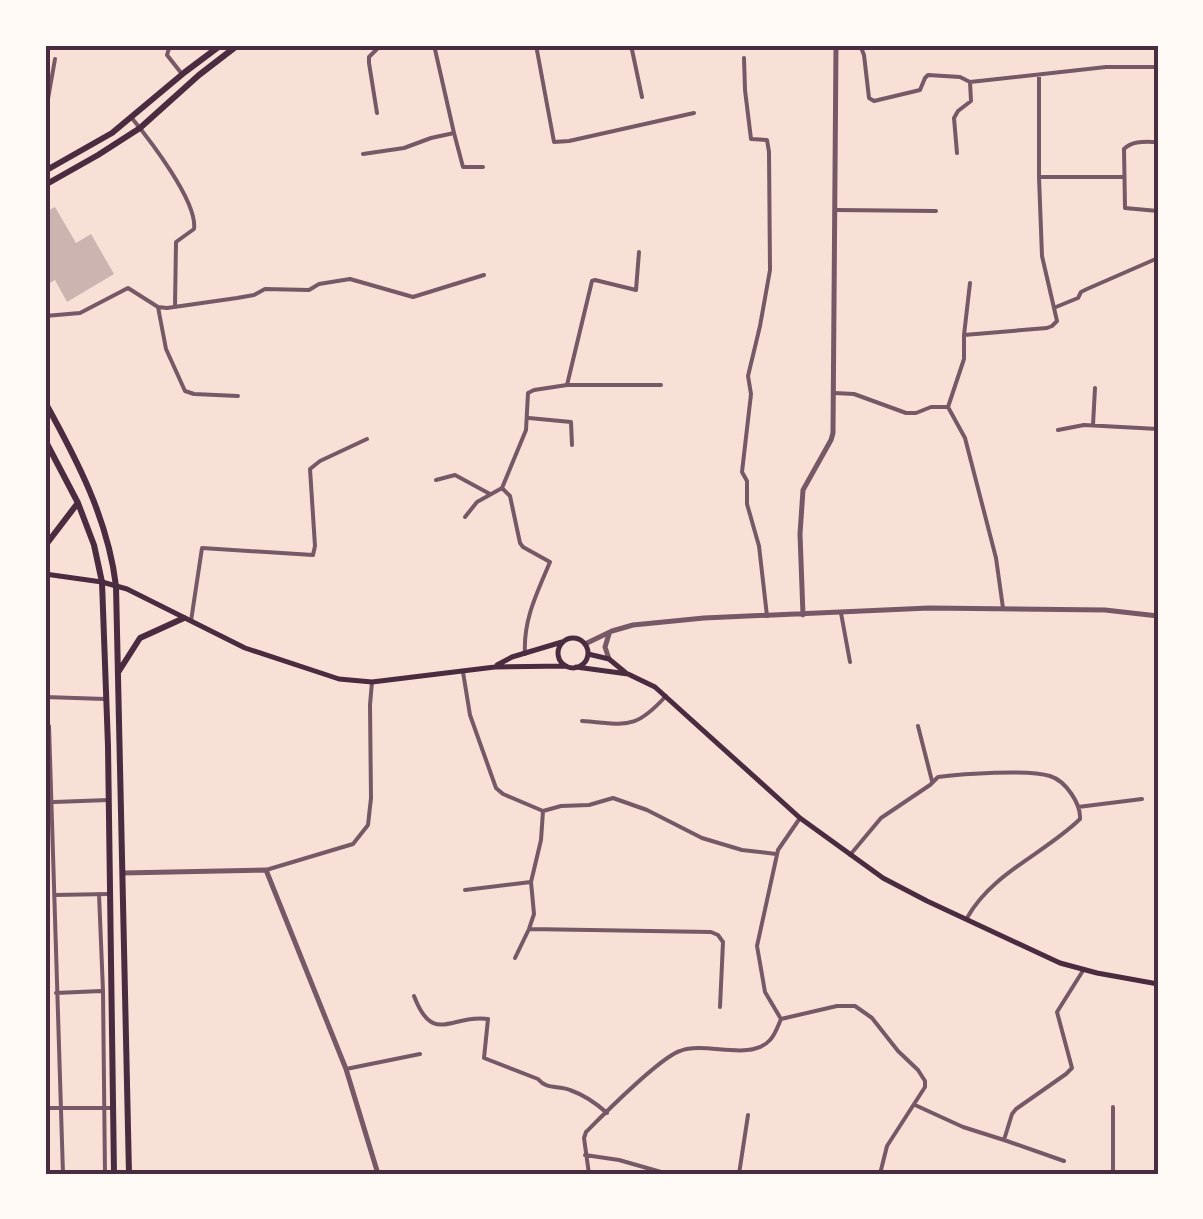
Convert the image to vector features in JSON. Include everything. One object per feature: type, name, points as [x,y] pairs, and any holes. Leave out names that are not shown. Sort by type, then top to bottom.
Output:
[{"type":"main road","points":[[45,172],[112,132],[222,45]]},
{"type":"main road","points":[[45,184],[140,128],[238,45]]},
{"type":"main road","points":[[45,402],[102,522],[116,586],[129,1174]]},
{"type":"main road","points":[[45,440],[78,503],[94,545],[102,582],[114,1174]]},
{"type":"main road","points":[[45,546],[78,503]]},
{"type":"main road","points":[[45,574],[116,586],[245,648],[339,678],[372,682],[495,667],[566,666],[628,674]]},
{"type":"main road","points":[[119,672],[140,638],[160,627],[187,620]]},
{"type":"main road","points":[[495,667],[512,657],[572,638],[585,644],[588,654],[576,668]]},
{"type":"main road","points":[[563,641],[558,655],[566,666]]},
{"type":"main road","points":[[588,654],[608,659],[655,687],[800,818],[883,878],[1060,962],[1158,984]]},
{"type":"street","points":[[170,45],[168,56],[182,74]]},
{"type":"street","points":[[377,113],[369,57],[381,45]]},
{"type":"street","points":[[434,45],[463,167],[483,166]]},
{"type":"street","points":[[536,45],[554,142],[694,113]]},
{"type":"street","points":[[631,45],[642,97]]},
{"type":"street","points":[[804,615],[801,502],[810,474],[832,440],[836,45]]},
{"type":"street","points":[[860,45],[871,100],[920,90],[928,76],[960,77],[970,82],[1106,68],[1158,67]]},
{"type":"street","points":[[45,116],[55,58]]},
{"type":"street","points":[[744,58],[751,139],[767,140],[768,152],[770,270],[748,376],[750,394],[742,472],[762,558],[767,616]]},
{"type":"street","points":[[964,335],[1052,326],[1057,321],[1042,256],[1039,75]]},
{"type":"street","points":[[957,153],[954,118],[970,101],[970,82]]},
{"type":"street","points":[[132,117],[182,189],[195,220],[194,229],[176,242],[175,307]]},
{"type":"street","points":[[363,154],[404,148],[454,133]]},
{"type":"street","points":[[1158,142],[1126,146],[1123,177],[1125,208],[1158,211]]},
{"type":"street","points":[[1038,176],[1123,177]]},
{"type":"street","points":[[836,210],[936,210]]},
{"type":"street","points":[[567,385],[592,281],[636,290],[639,252]]},
{"type":"street","points":[[1054,308],[1078,298],[1086,289],[1158,258]]},
{"type":"street","points":[[45,316],[74,315],[128,288],[158,307],[175,307],[265,290],[310,290],[319,284],[350,279],[413,298],[484,276]]},
{"type":"street","points":[[970,284],[964,359],[948,407],[965,438],[996,558],[1003,608]]},
{"type":"street","points":[[158,307],[166,350],[185,391],[238,396]]},
{"type":"street","points":[[465,517],[477,502],[502,488],[526,430],[528,393],[567,385],[661,385]]},
{"type":"street","points":[[1093,425],[1095,388]]},
{"type":"street","points":[[834,393],[854,394],[906,413],[948,407]]},
{"type":"street","points":[[527,418],[572,423],[572,445]]},
{"type":"street","points":[[1058,430],[1093,425],[1158,429]]},
{"type":"street","points":[[187,620],[202,548],[313,555],[316,546],[310,469],[368,439]]},
{"type":"street","points":[[436,480],[454,475],[490,494]]},
{"type":"street","points":[[502,488],[510,496],[520,543],[550,562],[528,615],[525,654]]},
{"type":"street","points":[[585,644],[612,631],[653,622],[930,608],[1105,610],[1158,616]]},
{"type":"street","points":[[840,613],[850,662]]},
{"type":"street","points":[[608,659],[605,647],[612,631]]},
{"type":"street","points":[[462,672],[470,715],[496,788],[503,794],[543,810],[612,798],[702,838],[742,850],[776,854]]},
{"type":"street","points":[[123,873],[266,870],[354,844],[368,825],[372,682]]},
{"type":"street","points":[[582,721],[620,724],[641,720],[666,696]]},
{"type":"street","points":[[45,697],[106,699]]},
{"type":"street","points":[[49,726],[53,802],[51,909],[62,1174]]},
{"type":"street","points":[[850,856],[881,818],[930,785],[918,726]]},
{"type":"street","points":[[932,780],[1004,773],[1045,775],[1065,785],[1081,817],[1058,839],[1004,876],[966,919]]},
{"type":"street","points":[[1078,808],[1142,799]]},
{"type":"street","points":[[53,802],[109,800]]},
{"type":"street","points":[[515,958],[534,914],[531,882],[543,810]]},
{"type":"street","points":[[781,1019],[764,992],[757,946],[776,854],[800,818]]},
{"type":"street","points":[[266,870],[346,1068],[378,1174]]},
{"type":"street","points":[[465,890],[531,882]]},
{"type":"street","points":[[99,894],[108,990],[106,1174]]},
{"type":"street","points":[[54,895],[110,894]]},
{"type":"street","points":[[529,930],[711,932],[723,942],[720,1007]]},
{"type":"street","points":[[1004,1140],[1016,1108],[1072,1068],[1058,1012],[1084,970]]},
{"type":"street","points":[[56,993],[108,990]]},
{"type":"street","points":[[414,996],[420,1013],[434,1024],[488,1020],[484,1058],[538,1079],[544,1086],[571,1090],[608,1113]]},
{"type":"street","points":[[781,1019],[849,1005],[866,1012],[925,1081],[915,1105],[887,1146],[880,1174]]},
{"type":"street","points":[[588,1174],[586,1132],[660,1063],[678,1051],[699,1047],[751,1050],[769,1042],[781,1019]]},
{"type":"street","points":[[346,1068],[420,1054]]},
{"type":"street","points":[[915,1105],[1064,1161]]},
{"type":"street","points":[[1113,1107],[1114,1174]]},
{"type":"street","points":[[45,1108],[114,1108]]},
{"type":"street","points":[[739,1174],[748,1116]]},
{"type":"street","points":[[585,1155],[668,1174]]},
{"type":"building","points":[[55,207],[76,243],[91,234],[114,274],[67,302],[55,280],[45,286],[45,212]]}]
